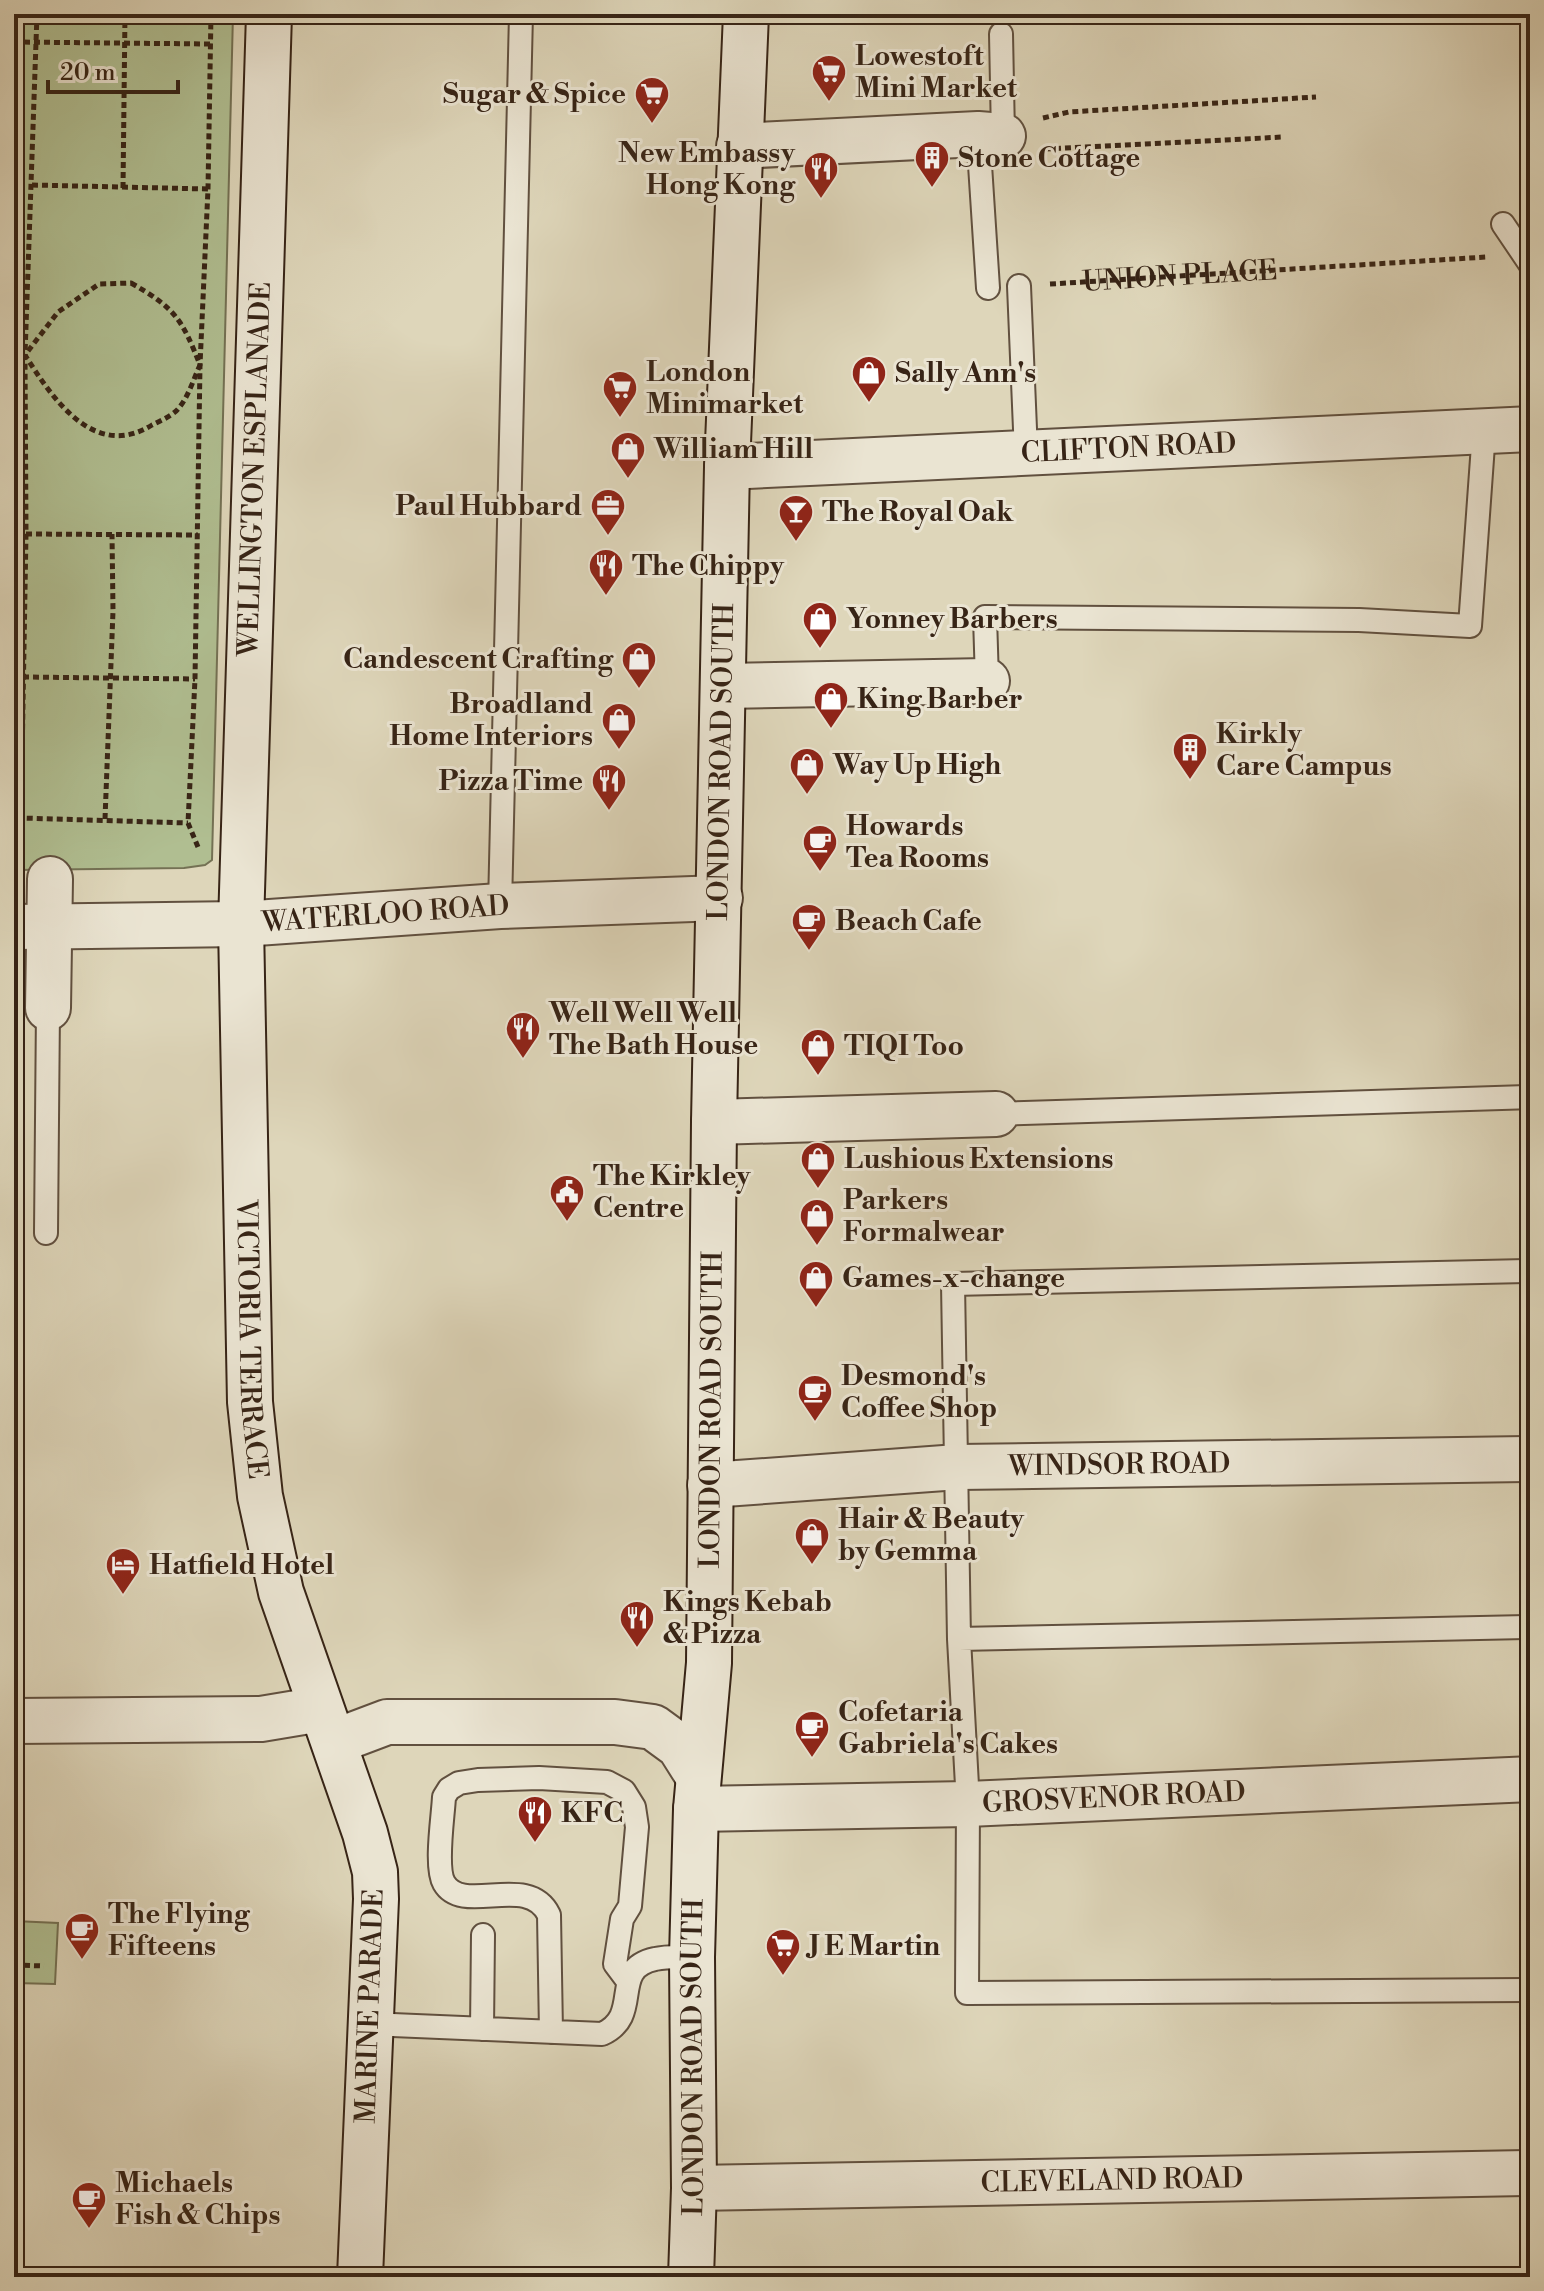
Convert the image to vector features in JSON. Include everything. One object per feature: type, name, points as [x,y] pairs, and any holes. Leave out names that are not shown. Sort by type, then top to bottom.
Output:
[{"type":"street","name":"WELLINGTON ESPLANADE","points":[[241,924],[269,14]]},
{"type":"street","name":"LONDON ROAD SOUTH","points":[[691,2277],[694,2188],[692,1957],[697,1793],[709,1663],[714,1122],[727,467],[746,14]]},
{"type":"street","points":[[739,146],[1007,130]]},
{"type":"street","name":"CLIFTON ROAD","points":[[727,467],[1530,429]]},
{"type":"street","points":[[724,686],[987,681]]},
{"type":"street","points":[[48,1008],[32,928],[50,879]]},
{"type":"street","name":"WATERLOO ROAD","points":[[32,928],[241,924],[500,906],[720,898]]},
{"type":"street","name":"VICTORIA TERRACE","points":[[241,924],[250,1402],[260,1496],[281,1592],[328,1725]]},
{"type":"street","points":[[714,1122],[996,1114]]},
{"type":"street","name":"WINDSOR ROAD","points":[[710,1485],[958,1467],[1530,1459]]},
{"type":"street","points":[[14,1721],[261,1719],[328,1725],[615,1722],[653,1727],[679,1746],[697,1793]]},
{"type":"street","name":"MARINE PARADE","points":[[328,1725],[375,1872],[360,2277]]},
{"type":"street","name":"GROSVENOR ROAD","points":[[697,1793],[968,1804],[1530,1779]]},
{"type":"street","name":"CLEVELAND ROAD","points":[[694,2188],[1530,2173]]},
{"type":"lane","points":[[500,906],[521,14]]},
{"type":"lane","points":[[988,288],[1007,130],[1001,34]]},
{"type":"lane","points":[[1503,224],[1527,259]]},
{"type":"lane","points":[[1019,286],[1026,453]]},
{"type":"lane","points":[[987,681],[985,617],[1359,620],[1470,626],[1484,431]]},
{"type":"lane","points":[[46,1233],[48,1008]]},
{"type":"lane","points":[[996,1114],[1530,1097]]},
{"type":"lane","points":[[1530,1271],[953,1284],[959,1639],[968,1804],[967,1993],[1530,1990]]},
{"type":"lane","points":[[959,1639],[1530,1627]]},
{"type":"lane","points":[[551,2032],[549,1915],[535,1898],[521,1895],[464,1895],[452,1892],[443,1882],[444,1797],[449,1789],[459,1783],[478,1780],[539,1778],[607,1782],[624,1791],[634,1807],[637,1827],[630,1906],[622,1919],[615,1964],[627,1980]]},
{"type":"lane","points":[[482,2029],[483,1935]]},
{"type":"lane","points":[[369,2024],[602,2034],[614,2028],[624,2016],[627,1980],[644,1962],[658,1958],[692,1957]]},
{"type":"path","points":[[37,14],[25,355],[26,534],[18,818],[188,823],[195,679],[200,365],[208,189],[211,14]]},
{"type":"path","points":[[123,188],[125,14]]},
{"type":"path","points":[[14,42],[211,44]]},
{"type":"path","points":[[1283,137],[1022,150],[1007,130],[1069,112],[1316,97]]},
{"type":"path","points":[[32,185],[208,189]]},
{"type":"path","name":"UNION PLACE","points":[[1019,286],[1527,259]]},
{"type":"path","points":[[131,283],[161,300],[186,328],[200,365],[178,410],[139,434],[107,437],[79,422],[52,397],[25,355],[58,312],[99,284],[131,283]]},
{"type":"path","points":[[14,355],[25,355]]},
{"type":"path","points":[[26,534],[198,535]]},
{"type":"path","points":[[105,819],[111,678],[112,534]]},
{"type":"path","points":[[14,665],[23,665]]},
{"type":"path","points":[[23,677],[195,679]]},
{"type":"path","points":[[14,1965],[44,1966]]},
{"type":"green space","points":[[14,14],[233,14],[212,860],[205,865],[184,868],[14,870]]},
{"type":"green space","points":[[14,1921],[58,1923],[55,1984],[14,1983]]},
{"type":"place","name":"Lowestoft Mini Market","points":[[829,103]]},
{"type":"place","name":"Sugar & Spice","points":[[652,125]]},
{"type":"place","name":"Stone Cottage","points":[[932,189]]},
{"type":"place","name":"New Embassy Hong Kong","points":[[821,200]]},
{"type":"place","name":"Sally Ann's","points":[[869,404]]},
{"type":"place","name":"London Minimarket","points":[[620,419]]},
{"type":"place","name":"William Hill","points":[[628,480]]},
{"type":"place","name":"Paul Hubbard","points":[[608,537]]},
{"type":"place","name":"The Royal Oak","points":[[796,543]]},
{"type":"place","name":"The Chippy","points":[[606,597]]},
{"type":"place","name":"Yonney Barbers","points":[[820,650]]},
{"type":"place","name":"Candescent Crafting","points":[[639,690]]},
{"type":"place","name":"King Barber","points":[[831,730]]},
{"type":"place","name":"Broadland Home Interiors","points":[[619,751]]},
{"type":"place","name":"Kirkly Care Campus","points":[[1190,781]]},
{"type":"place","name":"Way Up High","points":[[807,796]]},
{"type":"place","name":"Pizza Time","points":[[609,812]]},
{"type":"place","name":"Howards Tea Rooms","points":[[820,873]]},
{"type":"place","name":"Beach Cafe","points":[[809,952]]},
{"type":"place","name":"Well Well Well The Bath House","points":[[523,1060]]},
{"type":"place","name":"TIQI Too","points":[[818,1077]]},
{"type":"place","name":"Lushious Extensions","points":[[818,1190]]},
{"type":"place","name":"The Kirkley Centre","points":[[567,1223]]},
{"type":"place","name":"Parkers Formalwear","points":[[817,1247]]},
{"type":"place","name":"Games-x-change","points":[[816,1309]]},
{"type":"place","name":"Desmond's Coffee Shop","points":[[815,1423]]},
{"type":"place","name":"Hair & Beauty by Gemma","points":[[812,1566]]},
{"type":"place","name":"Hatfield Hotel","points":[[123,1596]]},
{"type":"place","name":"Kings Kebab & Pizza","points":[[637,1649]]},
{"type":"place","name":"Cofetaria Gabriela's Cakes","points":[[812,1759]]},
{"type":"place","name":"KFC","points":[[535,1844]]},
{"type":"place","name":"The Flying Fifteens","points":[[82,1961]]},
{"type":"place","name":"J E Martin","points":[[783,1977]]},
{"type":"place","name":"Michaels Fish & Chips","points":[[89,2230]]}]
